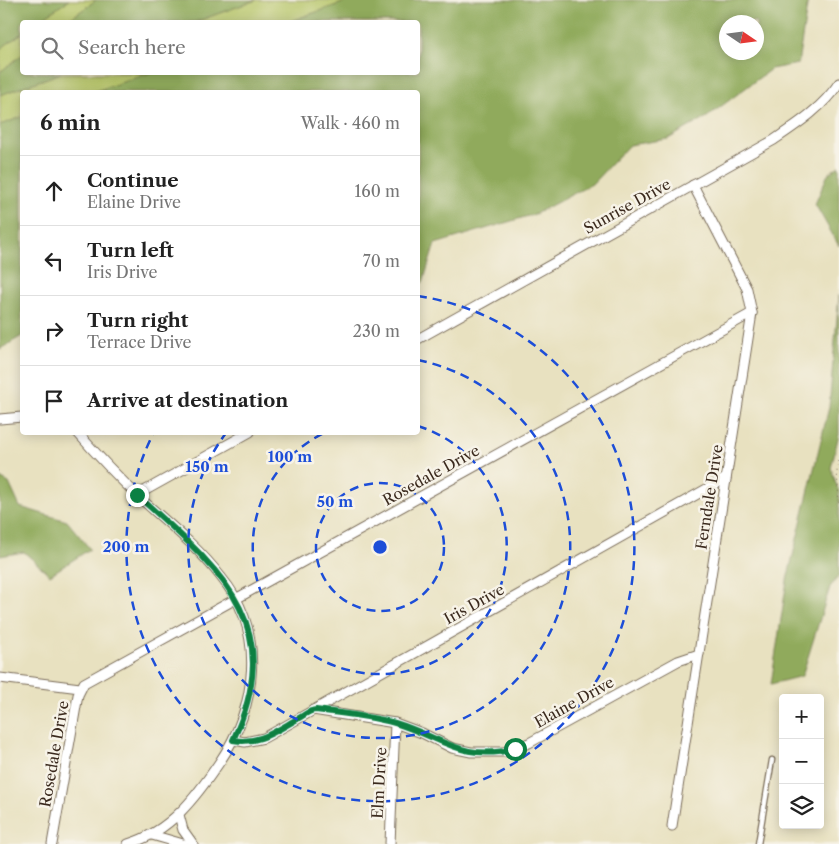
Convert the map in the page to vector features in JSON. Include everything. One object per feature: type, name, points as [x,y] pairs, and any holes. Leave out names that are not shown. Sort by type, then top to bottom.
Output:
[{"type":"street","name":"Sunrise Drive","points":[[420,338],[774,140],[804,120],[831,95],[839,83]]},
{"type":"street","name":"Ferndale Drive","points":[[672,826],[752,313],[747,289],[693,185]]},
{"type":"street","name":"Rosedale Drive","points":[[52,844],[80,688],[84,683],[752,313]]},
{"type":"street","points":[[0,419],[20,417]]},
{"type":"street","points":[[79,435],[137,495],[198,551],[222,577],[236,598],[248,627],[252,667],[250,690],[244,716],[233,740],[210,777],[178,815],[152,835],[128,844]]},
{"type":"street","points":[[137,495],[245,435]]},
{"type":"street","name":"Iris Drive","points":[[233,740],[245,742],[257,740],[726,478]]},
{"type":"street","name":"Elaine Drive","points":[[313,710],[395,723],[422,733],[452,748],[471,752],[504,752],[530,743],[678,661],[698,654]]},
{"type":"street","points":[[0,678],[80,688]]},
{"type":"street","name":"Elm Drive","points":[[390,844],[395,723]]},
{"type":"street","points":[[178,815],[183,830],[193,844]]},
{"type":"street","points":[[152,835],[183,844]]},
{"type":"lane","points":[[758,844],[772,760]]},
{"type":"path","points":[[839,461],[837,470],[839,504]]},
{"type":"green space","points":[[0,0],[69,0],[40,20],[20,20],[20,34],[0,49]]},
{"type":"green space","points":[[69,0],[96,0],[69,20],[40,20]]},
{"type":"green space","points":[[96,0],[256,0],[201,20],[69,20]]},
{"type":"green space","points":[[256,0],[351,0],[294,20],[201,20]]},
{"type":"green space","points":[[351,0],[808,0],[798,64],[771,69],[707,117],[668,139],[629,145],[592,184],[535,214],[435,244],[423,282],[420,285],[420,90],[99,90],[144,75],[420,75],[420,20],[294,20]]},
{"type":"green space","points":[[20,34],[20,57],[0,72],[0,49]]},
{"type":"green space","points":[[20,57],[20,75],[55,75],[0,95],[0,72]]},
{"type":"green space","points":[[55,75],[144,75],[99,90],[20,90],[20,118],[0,125],[0,95]]},
{"type":"green space","points":[[20,118],[20,337],[0,349],[0,125]]},
{"type":"green space","points":[[839,166],[839,246],[815,204],[828,174]]},
{"type":"green space","points":[[839,295],[839,434],[831,468],[839,492],[839,576],[830,587],[802,676],[771,684],[787,580],[829,407]]},
{"type":"green space","points":[[0,478],[9,483],[20,507],[67,521],[90,549],[50,575],[24,552],[0,556]]},
{"type":"route","points":[[137,495],[198,551],[222,577],[236,598],[243,613],[248,627],[252,667],[250,690],[244,716],[233,740],[245,742],[264,738],[313,710],[395,723],[422,733],[452,748],[471,752],[492,753],[515,749]]}]
